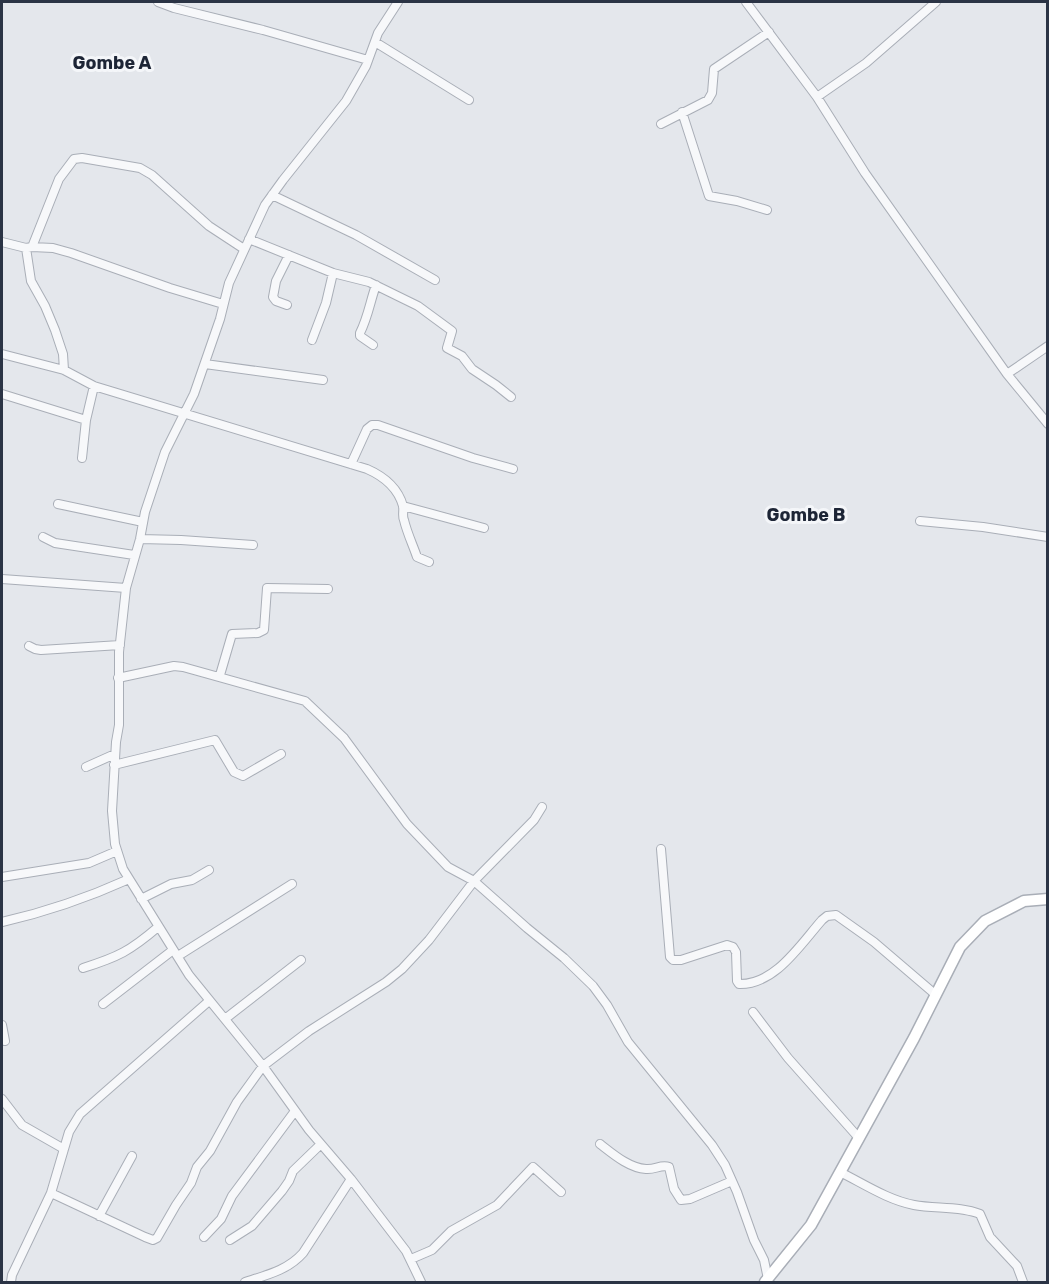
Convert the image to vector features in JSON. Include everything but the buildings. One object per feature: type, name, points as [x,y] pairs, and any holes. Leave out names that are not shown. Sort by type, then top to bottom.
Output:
[{"type":"street","points":[[158,2],[368,60]]},
{"type":"street","points":[[398,2],[378,33],[357,84],[336,116],[272,195],[249,239],[229,284],[205,364],[165,452],[143,522],[126,588],[120,645],[119,725],[112,811],[117,851],[129,879],[158,927],[209,1001],[263,1066],[295,1111],[351,1179],[411,1259],[421,1282]]},
{"type":"street","points":[[746,2],[817,97],[865,173],[1007,374],[1047,424]]},
{"type":"street","points":[[817,97],[866,63],[936,2]]},
{"type":"street","points":[[661,124],[708,100],[714,69],[769,32]]},
{"type":"street","points":[[375,42],[469,100]]},
{"type":"street","points":[[682,112],[709,196],[767,210]]},
{"type":"street","points":[[64,370],[63,354],[55,330],[31,281],[29,248],[59,179],[74,159],[82,158],[140,168],[174,194],[209,226],[244,249]]},
{"type":"street","points":[[272,195],[356,235],[435,280]]},
{"type":"street","points":[[249,239],[333,273],[376,285],[418,306],[452,331],[447,348],[462,356],[472,369],[511,397]]},
{"type":"street","points":[[2,242],[29,248],[53,248],[170,288],[223,303]]},
{"type":"street","points":[[287,305],[276,302],[273,297],[276,281],[289,255]]},
{"type":"street","points":[[312,340],[327,303],[333,273]]},
{"type":"street","points":[[373,345],[360,336],[360,333],[370,310],[376,285]]},
{"type":"street","points":[[1007,374],[1047,346]]},
{"type":"street","points":[[2,354],[64,370],[94,386],[367,469],[386,479],[395,491],[403,506],[403,518],[417,557],[429,562]]},
{"type":"street","points":[[205,364],[323,380]]},
{"type":"street","points":[[82,458],[86,420],[94,386]]},
{"type":"street","points":[[2,394],[86,420]]},
{"type":"street","points":[[351,464],[367,429],[372,425],[378,425],[473,458],[513,469]]},
{"type":"street","points":[[57,504],[143,522]]},
{"type":"street","points":[[403,506],[484,528]]},
{"type":"street","points":[[920,521],[983,527],[1047,537]]},
{"type":"street","points":[[43,537],[55,543],[134,555]]},
{"type":"street","points":[[140,539],[253,545]]},
{"type":"street","points":[[2,579],[126,588]]},
{"type":"street","points":[[220,675],[232,634],[258,633],[264,630],[267,588],[328,589]]},
{"type":"street","points":[[30,646],[41,650],[120,645]]},
{"type":"street","points":[[118,678],[174,666],[220,675],[243,684],[305,701],[344,738],[407,824],[448,867],[474,881],[564,958],[600,993],[628,1042],[712,1145],[732,1181],[754,1240],[765,1260],[767,1281]]},
{"type":"street","points":[[114,765],[215,740],[234,772],[243,776],[281,754]]},
{"type":"street","points":[[86,767],[115,754]]},
{"type":"street","points":[[51,1193],[153,1240],[157,1238],[237,1102],[263,1066],[309,1031],[386,982],[402,969],[429,940],[474,881],[534,820],[542,807]]},
{"type":"street","points":[[661,849],[670,957],[673,960],[681,960],[727,945],[733,947],[736,952],[737,981],[740,984],[758,982],[773,974],[822,920],[827,916],[836,915],[874,942],[936,995]]},
{"type":"street","points":[[2,877],[89,862],[117,851]]},
{"type":"street","points":[[141,899],[171,884],[192,880],[209,870]]},
{"type":"street","points":[[2,922],[79,900],[129,879]]},
{"type":"street","points":[[103,1004],[176,953],[292,884]]},
{"type":"street","points":[[767,1281],[801,1239],[840,1172],[960,947],[985,921],[1024,901],[1047,899]]},
{"type":"street","points":[[84,968],[118,957],[158,927]]},
{"type":"street","points":[[225,1019],[301,960]]},
{"type":"street","points":[[11,1282],[12,1275],[51,1193],[69,1132],[80,1114],[209,1001]]},
{"type":"street","points":[[753,1012],[788,1058],[858,1137]]},
{"type":"street","points":[[2,1025],[5,1041]]},
{"type":"street","points":[[2,1099],[22,1125],[64,1149]]},
{"type":"street","points":[[204,1237],[220,1219],[232,1196],[295,1111]]},
{"type":"street","points":[[230,1240],[252,1226],[289,1181],[293,1171],[321,1144]]},
{"type":"street","points":[[600,1144],[623,1161],[639,1168],[650,1169],[665,1165],[669,1167],[674,1189],[681,1200],[690,1199],[732,1181]]},
{"type":"street","points":[[99,1216],[132,1156]]},
{"type":"street","points":[[411,1259],[432,1250],[452,1231],[497,1205],[532,1167],[561,1192]]},
{"type":"street","points":[[840,1172],[906,1203],[980,1214],[990,1238],[1017,1266],[1023,1282]]},
{"type":"street","points":[[245,1282],[294,1263],[303,1253],[351,1179]]},
{"type":"district","name":"Gombe A","points":[[112,63]]},
{"type":"district","name":"Gombe B","points":[[806,515]]}]
